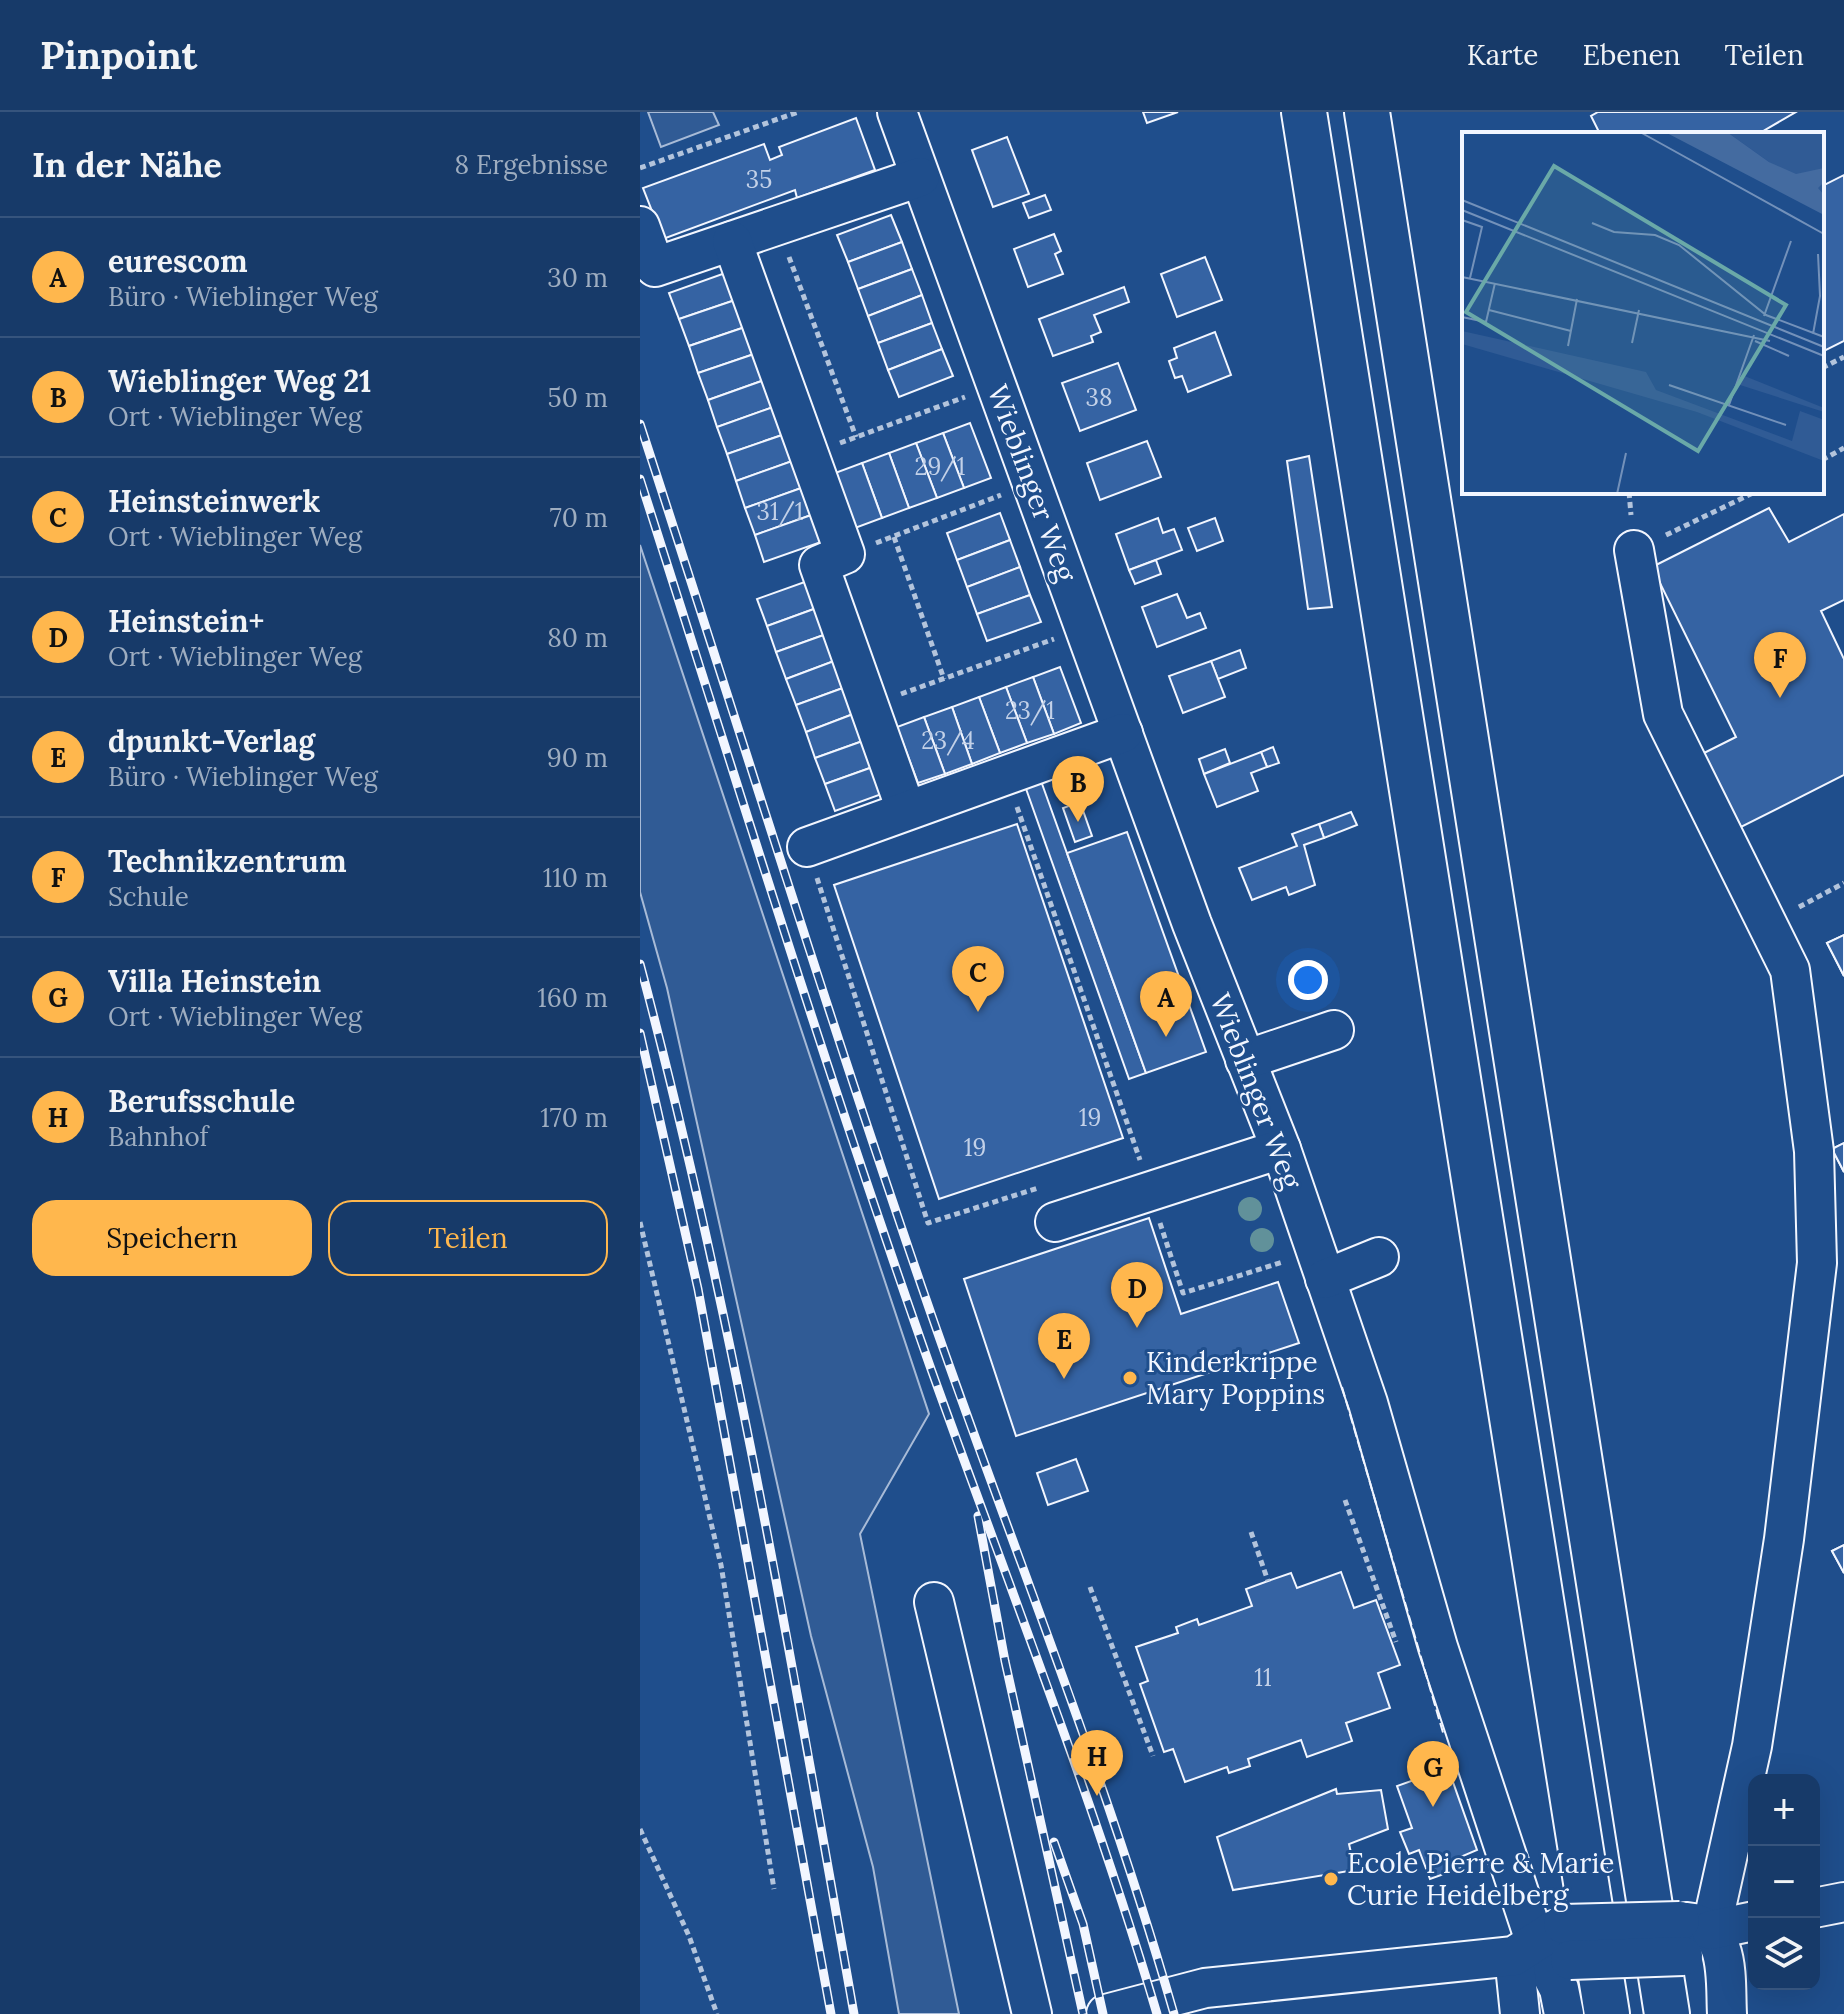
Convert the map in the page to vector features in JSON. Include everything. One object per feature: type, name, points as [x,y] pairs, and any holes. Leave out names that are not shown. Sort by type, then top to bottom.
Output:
[{"type":"highway","points":[[1304,112],[1607,2014]]},
{"type":"highway","points":[[1367,112],[1667,2014]]},
{"type":"street","name":"Wieblinger Weg","points":[[897,112],[1123,733],[1281,1149],[1394,1486],[1461,1720],[1546,1946]]},
{"type":"street","points":[[640,226],[655,267],[920,177]]},
{"type":"street","points":[[732,241],[845,554],[819,565],[906,810]]},
{"type":"street","points":[[1634,550],[1663,714],[1790,970],[1814,1151],[1817,1263],[1763,1687],[1699,1941],[1727,2014]]},
{"type":"street","points":[[807,847],[1123,733]]},
{"type":"street","points":[[1245,1060],[1334,1030]]},
{"type":"street","points":[[1055,1222],[1281,1149]]},
{"type":"street","points":[[1320,1265],[1379,1257]]},
{"type":"street","points":[[934,1602],[1032,2014]]},
{"type":"street","points":[[1820,1907],[1844,1902]]},
{"type":"street","points":[[1106,2014],[1205,1988],[1546,1946],[1699,1941],[1748,1923]]},
{"type":"street","points":[[1520,2014],[1546,1946]]},
{"type":"street","points":[[1546,1946],[1564,2014]]},
{"type":"path","points":[[640,168],[798,112]]},
{"type":"path","points":[[777,226],[856,437]]},
{"type":"path","points":[[1824,367],[1844,357]]},
{"type":"path","points":[[809,455],[996,385]]},
{"type":"path","points":[[1824,459],[1844,448]]},
{"type":"path","points":[[845,554],[1032,483]]},
{"type":"path","points":[[1634,550],[1751,494]]},
{"type":"path","points":[[894,537],[944,679]]},
{"type":"path","points":[[869,705],[1085,628]]},
{"type":"path","points":[[1006,776],[1138,1156],[1123,1161]]},
{"type":"path","points":[[807,847],[928,1223],[1048,1185]]},
{"type":"path","points":[[1767,924],[1844,883]]},
{"type":"path","points":[[1150,1191],[1183,1293],[1320,1265]]},
{"type":"path","points":[[640,1222],[718,1551],[774,1889]]},
{"type":"path","points":[[1345,1500],[1400,1652]]},
{"type":"path","points":[[1251,1532],[1268,1581]]},
{"type":"path","points":[[1090,1587],[1153,1756]]},
{"type":"path","points":[[640,1829],[689,1936],[717,2014]]},
{"type":"shaded area","points":[[648,112],[713,112],[719,125],[661,147]]},
{"type":"shaded area","points":[[640,545],[929,1414],[860,1534],[959,2014],[899,2014],[873,1867],[811,1636],[667,988],[640,892]]},
{"type":"building","points":[[1143,112],[1178,112],[1147,123]]},
{"type":"building","points":[[1598,112],[1796,112],[1761,132],[1599,132],[1591,116]]},
{"type":"building","points":[[856,118],[875,170],[797,198],[795,190],[663,239],[643,188],[764,144],[770,160],[782,155],[779,147]]},
{"type":"building","points":[[1007,137],[1029,194],[993,207],[972,150]]},
{"type":"building","points":[[1844,175],[1844,341],[1824,351],[1824,185]]},
{"type":"building","points":[[1045,195],[1051,210],[1029,218],[1023,203]]},
{"type":"building","points":[[891,215],[902,242],[848,262],[837,235]]},
{"type":"building","points":[[1054,234],[1061,251],[1055,254],[1063,274],[1028,287],[1014,249]]},
{"type":"building","points":[[902,242],[912,269],[858,289],[848,262]]},
{"type":"building","points":[[1205,257],[1222,300],[1177,317],[1161,274]]},
{"type":"building","points":[[912,269],[922,295],[868,316],[858,289]]},
{"type":"building","points":[[728,272],[738,299],[679,319],[669,293]]},
{"type":"building","points":[[1124,287],[1129,302],[1094,315],[1101,332],[1091,336],[1093,342],[1053,356],[1039,319]]},
{"type":"building","points":[[922,295],[932,323],[878,343],[868,316]]},
{"type":"building","points":[[738,299],[748,326],[689,346],[679,319]]},
{"type":"building","points":[[932,323],[942,349],[888,370],[878,343]]},
{"type":"building","points":[[748,326],[757,353],[698,373],[689,346]]},
{"type":"building","points":[[1215,332],[1231,375],[1188,392],[1182,376],[1175,378],[1169,361],[1177,358],[1174,348]]},
{"type":"building","points":[[942,349],[953,376],[899,397],[888,370]]},
{"type":"building","points":[[757,353],[767,379],[708,400],[698,373]]},
{"type":"building","points":[[1118,363],[1136,410],[1080,431],[1062,383]]},
{"type":"building","points":[[767,379],[776,406],[717,427],[708,400]]},
{"type":"building","points":[[776,406],[785,434],[727,454],[717,427]]},
{"type":"building","points":[[970,423],[991,478],[964,488],[943,433]]},
{"type":"building","points":[[943,433],[964,488],[937,498],[916,443]]},
{"type":"building","points":[[785,434],[795,460],[736,481],[727,454]]},
{"type":"building","points":[[1147,441],[1161,477],[1100,500],[1087,463]]},
{"type":"building","points":[[916,443],[937,498],[909,508],[889,453]]},
{"type":"building","points":[[889,453],[909,508],[882,518],[862,463]]},
{"type":"building","points":[[1309,456],[1332,607],[1308,609],[1287,461]]},
{"type":"building","points":[[795,460],[804,487],[745,508],[736,481]]},
{"type":"building","points":[[862,463],[882,518],[855,528],[835,473]]},
{"type":"building","points":[[804,487],[814,514],[755,535],[745,508]]},
{"type":"building","points":[[1769,508],[1789,542],[1844,514],[1844,600],[1821,611],[1844,659],[1844,775],[1741,827],[1702,754],[1736,737],[1652,567]]},
{"type":"building","points":[[1000,513],[1010,540],[957,560],[947,533]]},
{"type":"building","points":[[814,514],[824,541],[764,562],[755,535]]},
{"type":"building","points":[[1158,518],[1163,533],[1174,529],[1182,550],[1129,570],[1116,534]]},
{"type":"building","points":[[1215,518],[1223,541],[1197,551],[1188,528]]},
{"type":"building","points":[[1010,540],[1020,567],[967,587],[957,560]]},
{"type":"building","points":[[1156,560],[1161,574],[1135,584],[1129,570]]},
{"type":"building","points":[[1020,567],[1030,595],[977,614],[967,587]]},
{"type":"building","points":[[813,579],[822,606],[767,626],[757,599]]},
{"type":"building","points":[[1177,594],[1187,618],[1200,613],[1206,628],[1157,647],[1142,607]]},
{"type":"building","points":[[1030,595],[1041,622],[987,641],[977,614]]},
{"type":"building","points":[[822,606],[832,632],[776,652],[767,626]]},
{"type":"building","points":[[832,632],[842,658],[786,679],[776,652]]},
{"type":"building","points":[[1240,650],[1246,668],[1218,679],[1211,661]]},
{"type":"building","points":[[842,658],[851,685],[796,705],[786,679]]},
{"type":"building","points":[[1211,661],[1225,697],[1183,713],[1169,676]]},
{"type":"building","points":[[1060,667],[1081,723],[1054,734],[1033,677]]},
{"type":"building","points":[[1033,677],[1054,734],[1027,743],[1006,687]]},
{"type":"building","points":[[851,685],[861,711],[806,732],[796,705]]},
{"type":"building","points":[[1006,687],[1027,743],[1000,753],[979,697]]},
{"type":"building","points":[[979,697],[1000,753],[972,764],[952,707]]},
{"type":"building","points":[[952,707],[972,764],[945,774],[924,717]]},
{"type":"building","points":[[861,711],[871,738],[815,758],[806,732]]},
{"type":"building","points":[[924,717],[945,774],[918,783],[897,727]]},
{"type":"building","points":[[871,738],[881,764],[825,784],[815,758]]},
{"type":"building","points":[[1273,747],[1279,763],[1267,767],[1261,752]]},
{"type":"building","points":[[1225,749],[1230,763],[1204,774],[1199,759]]},
{"type":"building","points":[[1261,752],[1267,767],[1251,773],[1258,791],[1217,807],[1204,774]]},
{"type":"building","points":[[881,764],[890,791],[835,811],[825,784]]},
{"type":"building","points":[[1041,781],[1146,1073],[1129,1079],[1025,786]]},
{"type":"building","points":[[1080,802],[1092,836],[1075,842],[1063,808]]},
{"type":"building","points":[[1351,812],[1357,825],[1324,838],[1319,824]]},
{"type":"building","points":[[1017,824],[1123,1138],[939,1199],[834,885]]},
{"type":"building","points":[[1319,824],[1324,838],[1304,845],[1315,885],[1289,895],[1286,887],[1252,900],[1239,868],[1297,846],[1292,834]]},
{"type":"building","points":[[1127,832],[1206,1052],[1146,1073],[1067,853]]},
{"type":"building","points":[[1844,935],[1844,976],[1827,943]]},
{"type":"building","points":[[1844,935],[1844,976],[1827,943]]},
{"type":"building","points":[[1844,1143],[1844,1172],[1832,1149]]},
{"type":"building","points":[[1844,1143],[1844,1172],[1832,1149]]},
{"type":"building","points":[[1149,1218],[1181,1314],[1278,1282],[1299,1343],[1016,1436],[964,1279]]},
{"type":"building","points":[[1076,1459],[1088,1491],[1048,1505],[1037,1473]]},
{"type":"building","points":[[1844,1545],[1844,1573],[1832,1551]]},
{"type":"building","points":[[1844,1545],[1844,1573],[1832,1551]]},
{"type":"building","points":[[1341,1572],[1354,1608],[1376,1600],[1400,1665],[1378,1673],[1390,1708],[1346,1723],[1352,1741],[1307,1757],[1301,1740],[1248,1759],[1250,1766],[1229,1773],[1227,1767],[1185,1782],[1173,1749],[1164,1752],[1140,1684],[1148,1681],[1136,1647],[1178,1633],[1176,1627],[1197,1619],[1199,1625],[1252,1606],[1246,1589],[1291,1573],[1297,1588]]},
{"type":"building","points":[[1448,1768],[1477,1850],[1458,1858],[1461,1868],[1430,1879],[1419,1850],[1409,1854],[1400,1832],[1412,1828],[1397,1786]]},
{"type":"building","points":[[1336,1789],[1337,1794],[1381,1790],[1388,1829],[1349,1844],[1355,1870],[1233,1890],[1217,1837]]},
{"type":"railway","points":[[640,424],[891,1195],[959,1394],[1118,1835],[1174,2014]]},
{"type":"railway","points":[[640,479],[855,1148],[931,1369],[1077,1770],[1157,2014]]},
{"type":"railway","points":[[640,964],[704,1224],[732,1355],[854,2014]]},
{"type":"railway","points":[[640,1033],[698,1289],[831,2014]]},
{"type":"railway","points":[[978,1516],[1005,1661],[1083,2014]]},
{"type":"railway","points":[[1054,1842],[1083,1924],[1103,2014]]},
{"type":"fence","points":[[1342,1387],[1444,1736]]},
{"type":"place","name":"Technikzentrum","points":[[1780,698]]},
{"type":"place","name":"Wieblinger Weg 21","points":[[1078,822]]},
{"type":"place","name":"Heinsteinwerk","points":[[978,1012]]},
{"type":"place","name":"eurescom","points":[[1166,1037]]},
{"type":"place","name":"Heinstein+","points":[[1137,1328]]},
{"type":"place","name":"Kinderkrippe Mary Poppins","points":[[1130,1378]]},
{"type":"place","name":"dpunkt-Verlag","points":[[1064,1379]]},
{"type":"place","name":"Berufsschule","points":[[1097,1796]]},
{"type":"place","name":"Villa Heinstein","points":[[1433,1807]]},
{"type":"place","name":"Ecole Pierre & Marie Curie Heidelberg","points":[[1331,1879]]}]
